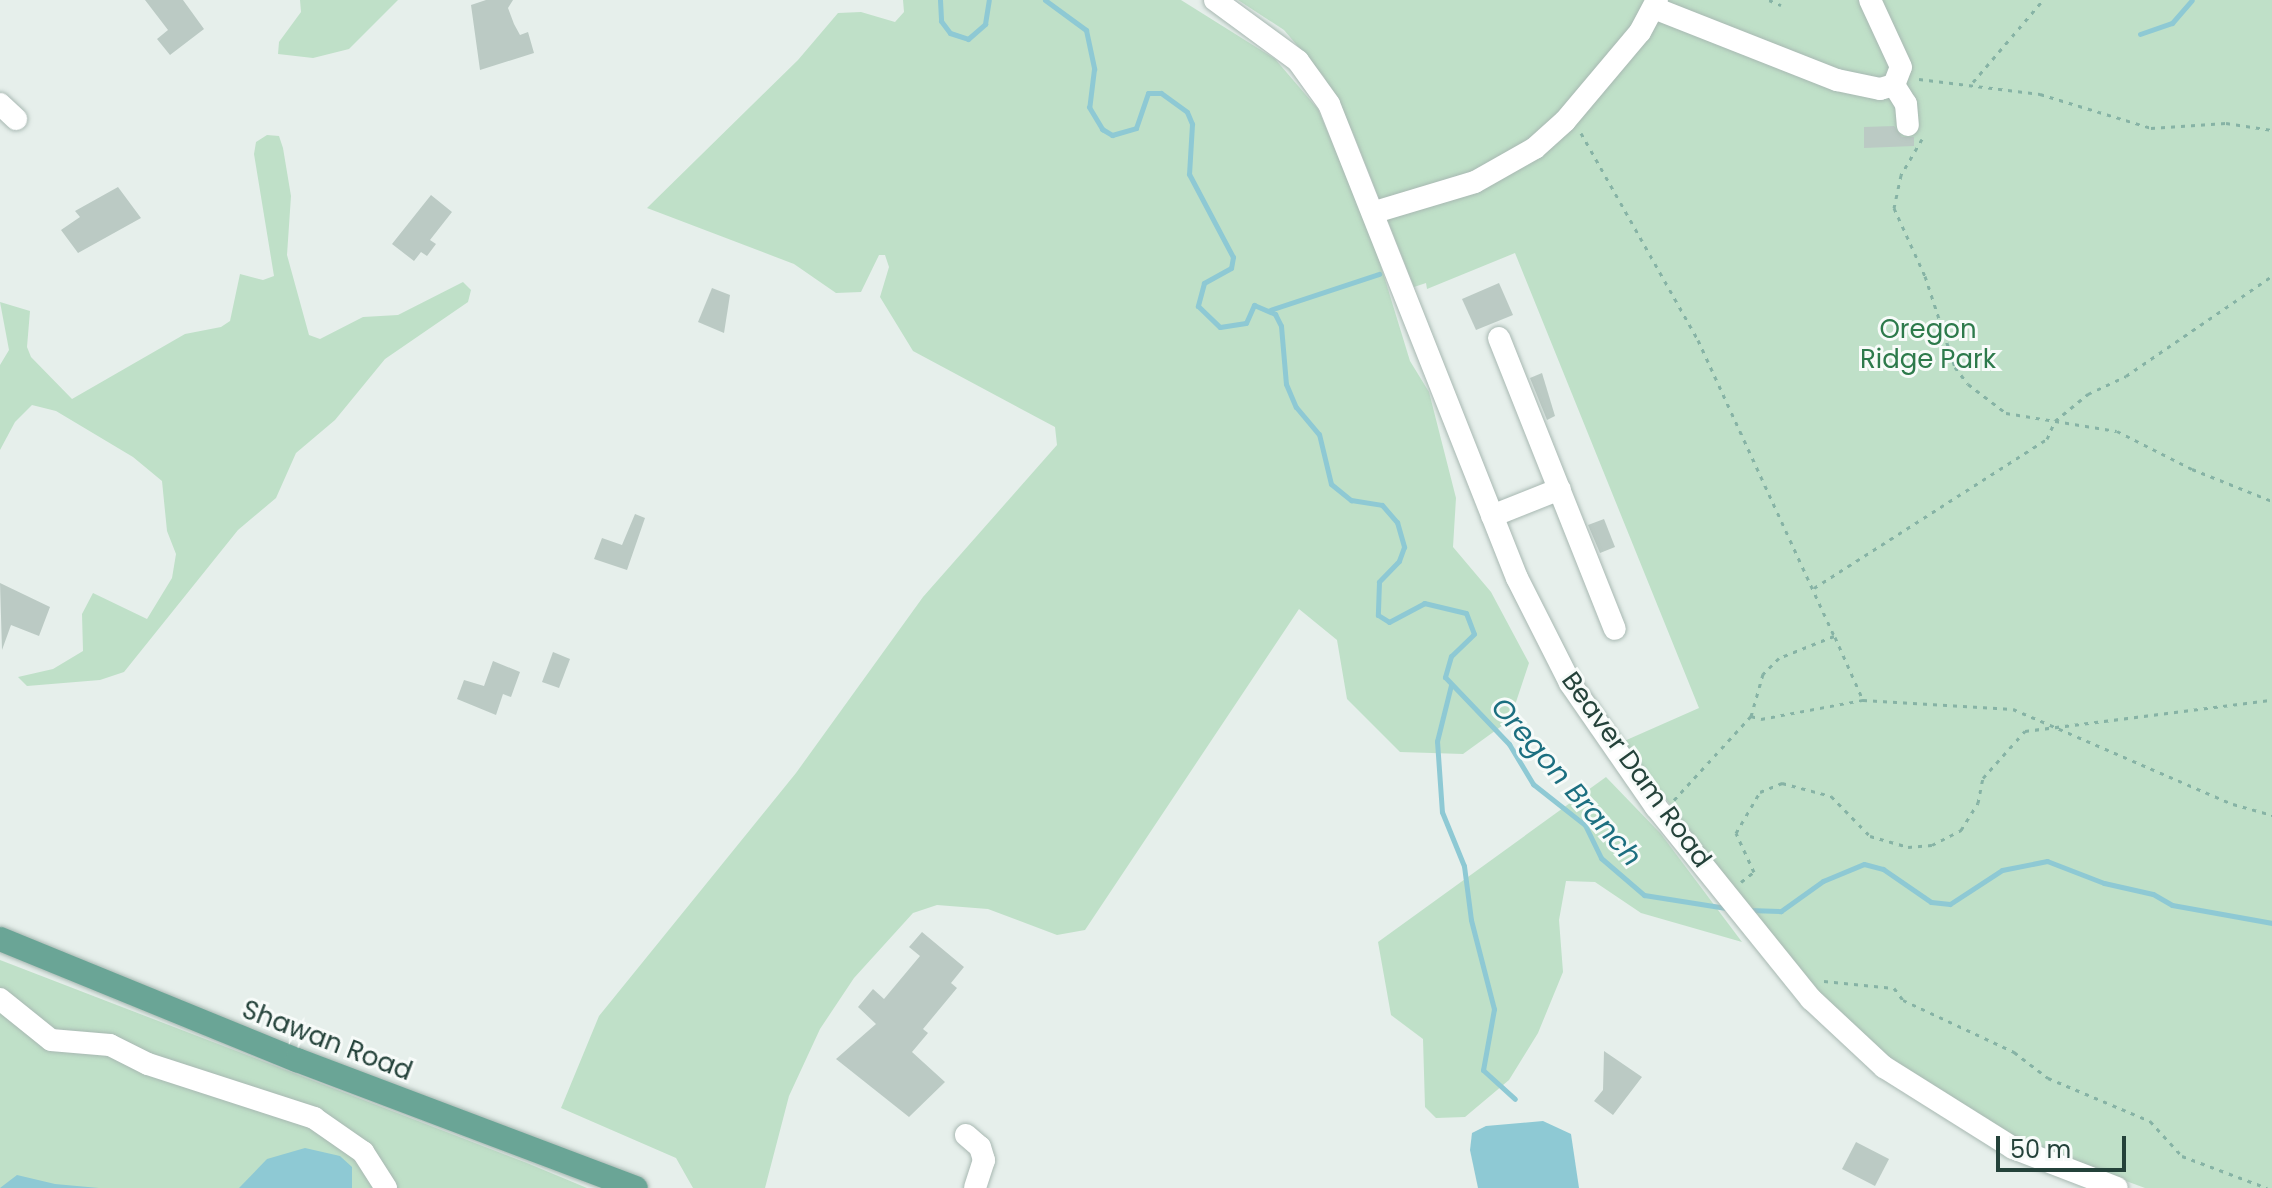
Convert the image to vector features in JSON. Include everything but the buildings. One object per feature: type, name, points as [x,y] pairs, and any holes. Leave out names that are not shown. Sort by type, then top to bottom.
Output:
[{"type":"main road","name":"Shawan Road","points":[[0,939],[309,1065],[636,1188]]},
{"type":"street","name":"Beaver Dam Road","points":[[1215,0],[1277,42],[1315,81],[1375,212],[1492,516],[1570,683],[1661,813],[1828,1017],[1926,1098],[2013,1148],[2117,1188]]},
{"type":"street","points":[[1870,0],[1897,48],[1897,81],[1908,121]]},
{"type":"street","points":[[1375,212],[1486,176],[1535,148],[1565,121],[1640,32],[1656,4],[1837,80],[1880,89],[1897,81]]},
{"type":"street","points":[[1499,338],[1615,629]]},
{"type":"street","points":[[1492,516],[1560,489]]},
{"type":"street","points":[[0,999],[51,1040],[110,1045],[148,1064],[314,1118],[363,1152],[386,1188]]},
{"type":"street","points":[[966,1135],[980,1147],[984,1160],[975,1188]]},
{"type":"path","points":[[1769,0],[1781,5]]},
{"type":"path","points":[[1972,83],[2043,0]]},
{"type":"path","points":[[1897,81],[1972,83],[2040,94],[2151,128],[2226,123],[2272,130]]},
{"type":"path","points":[[1908,121],[1917,118],[1922,145],[1901,175],[1894,208],[1925,276],[1955,367],[1968,384],[2006,413],[2130,436],[2192,469],[2272,501]]},
{"type":"path","points":[[1565,121],[1589,140],[1698,340],[1863,700]]},
{"type":"path","points":[[1814,588],[2047,439],[2055,421],[2088,394],[2126,376],[2272,276]]},
{"type":"path","points":[[1661,813],[1751,716],[1763,674],[1779,658],[1834,636]]},
{"type":"path","points":[[1751,716],[1761,719],[1863,700],[2013,709],[2054,723],[2233,804],[2272,815]]},
{"type":"path","points":[[1725,892],[1754,872],[1736,833],[1760,792],[1782,783],[1831,796],[1870,836],[1908,847],[1932,845],[1961,830],[1978,803],[1983,778],[2016,738],[2054,723],[2272,700]]},
{"type":"path","points":[[1817,982],[1845,980],[1894,988],[1903,1000],[2014,1052],[2048,1078],[2150,1121],[2182,1156],[2267,1188]]},
{"type":"green space","points":[[300,0],[398,0],[349,49],[313,58],[278,54],[279,42],[301,12]]},
{"type":"green space","points":[[903,0],[1181,0],[1275,59],[1318,109],[1372,237],[1410,361],[1429,392],[1456,498],[1453,547],[1491,592],[1529,663],[1510,720],[1463,754],[1400,752],[1347,699],[1337,640],[1299,609],[1085,930],[1057,935],[988,909],[937,905],[913,913],[854,978],[820,1029],[789,1096],[765,1188],[693,1188],[676,1158],[561,1108],[599,1016],[796,773],[923,597],[1057,445],[1055,427],[913,351],[880,297],[889,267],[885,255],[879,255],[861,292],[836,293],[794,264],[647,208],[798,60],[838,13],[861,12],[895,22],[904,12]]},
{"type":"green space","name":"Oregon Ridge Park","points":[[1238,0],[2272,0],[2272,1188],[2145,1188],[2015,1140],[1931,1092],[1852,1028],[1790,960],[1622,742],[1699,708],[1515,253],[1427,289],[1426,283],[1414,287],[1353,133],[1324,77],[1284,30]]},
{"type":"green space","points":[[267,135],[279,136],[283,148],[291,196],[287,255],[309,335],[320,339],[363,317],[398,315],[463,282],[471,290],[468,302],[385,359],[335,420],[296,453],[276,498],[238,530],[124,672],[100,680],[27,686],[18,677],[53,669],[83,651],[82,614],[93,593],[147,619],[172,578],[176,554],[167,531],[162,481],[133,457],[56,411],[32,405],[15,422],[0,450],[0,365],[9,350],[0,302],[30,311],[27,347],[31,357],[72,399],[185,334],[221,327],[230,321],[240,274],[263,280],[274,276],[254,154],[256,142]]},
{"type":"green space","points":[[1606,777],[1661,834],[1742,942],[1641,913],[1595,882],[1566,881],[1559,920],[1563,972],[1538,1033],[1509,1080],[1465,1117],[1436,1118],[1425,1107],[1423,1039],[1391,1015],[1378,942]]},
{"type":"green space","points":[[0,960],[527,1163],[587,1188],[0,1188]]},
{"type":"water","points":[[1543,1121],[1571,1134],[1579,1188],[1478,1188],[1470,1150],[1472,1133],[1486,1126]]},
{"type":"water","points":[[305,1148],[340,1156],[352,1167],[352,1188],[239,1188],[267,1159]]},
{"type":"water","points":[[17,1175],[55,1184],[99,1188],[0,1188]]},
{"type":"waterway","name":"Oregon Branch","points":[[940,0],[941,21],[950,33],[968,39],[985,24],[989,0]]},
{"type":"waterway","name":"Oregon Branch","points":[[1045,0],[1086,30],[1094,69],[1089,107],[1102,129],[1112,135],[1136,128],[1148,93],[1161,93],[1187,112],[1192,124],[1189,174],[1233,257],[1231,268],[1204,283],[1198,306],[1220,327],[1246,323],[1254,305],[1275,314],[1281,326],[1286,384],[1296,407],[1319,434],[1331,484],[1351,500],[1382,505],[1397,522],[1404,547],[1399,561],[1379,582],[1378,615],[1389,622],[1424,603],[1466,613],[1474,634],[1451,656],[1445,677],[1509,744],[1533,784],[1585,825],[1601,858],[1644,895],[1726,908]]},
{"type":"waterway","points":[[2140,34],[2172,23],[2192,0]]},
{"type":"waterway","points":[[1270,310],[1379,274]]},
{"type":"waterway","points":[[1451,685],[1437,741],[1442,812],[1464,866],[1471,920],[1494,1009],[1483,1070],[1515,1099]]},
{"type":"waterway","name":"Oregon Branch","points":[[1748,910],[1781,911],[1823,881],[1864,864],[1883,869],[1931,902],[1950,904],[2002,870],[2047,861],[2104,883],[2153,894],[2172,905],[2272,923]]}]
